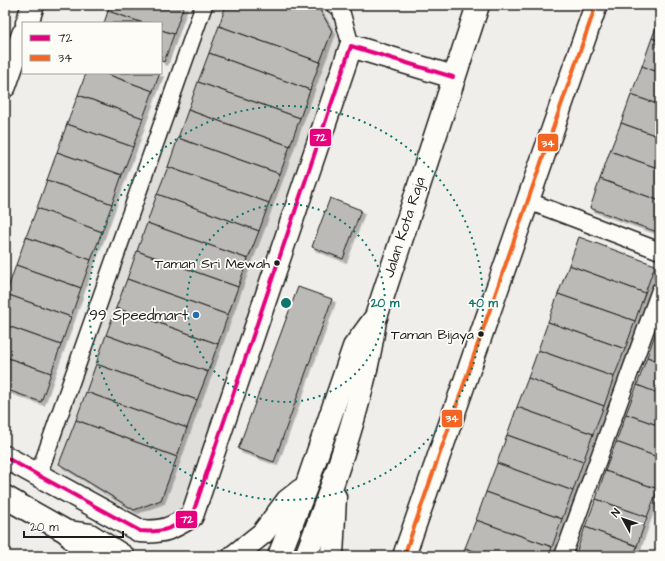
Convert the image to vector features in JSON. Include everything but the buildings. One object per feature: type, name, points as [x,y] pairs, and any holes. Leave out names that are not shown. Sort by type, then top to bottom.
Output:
[{"type":"street","points":[[27,22],[33,5]]},
{"type":"street","name":"Jalan Kota Raja","points":[[279,556],[306,487],[354,347],[376,317],[453,77],[478,5]]},
{"type":"street","points":[[404,556],[596,5]]},
{"type":"street","points":[[5,86],[22,37]]},
{"type":"street","points":[[5,457],[140,531],[159,532],[176,526],[192,516],[351,46],[453,77]]},
{"type":"street","points":[[306,556],[335,480],[370,354],[376,317]]},
{"type":"street","points":[[332,556],[334,545],[335,480]]},
{"type":"street","points":[[234,556],[263,533],[287,501],[306,487]]},
{"type":"street","points":[[5,497],[67,532],[90,536],[123,556]]},
{"type":"street","points":[[67,532],[81,549],[91,556]]},
{"type":"lane","points":[[38,476],[204,5]]},
{"type":"lane","points":[[334,5],[340,7],[351,46]]},
{"type":"lane","points":[[528,201],[660,251]]},
{"type":"lane","points":[[562,556],[660,290]]},
{"type":"shaded area","points":[[214,5],[311,5],[335,14],[340,41],[183,507],[158,520],[140,519],[49,469]]},
{"type":"transit line","name":"34","points":[[404,556],[596,5]]},
{"type":"transit line","name":"72","points":[[5,457],[140,531],[168,529],[192,516],[351,46],[453,77]]},
{"type":"place","name":"Taman Sri Mewah","points":[[277,263]]},
{"type":"place","name":"99 Speedmart","points":[[196,315]]},
{"type":"place","name":"Taman Bijaya","points":[[481,334]]}]
